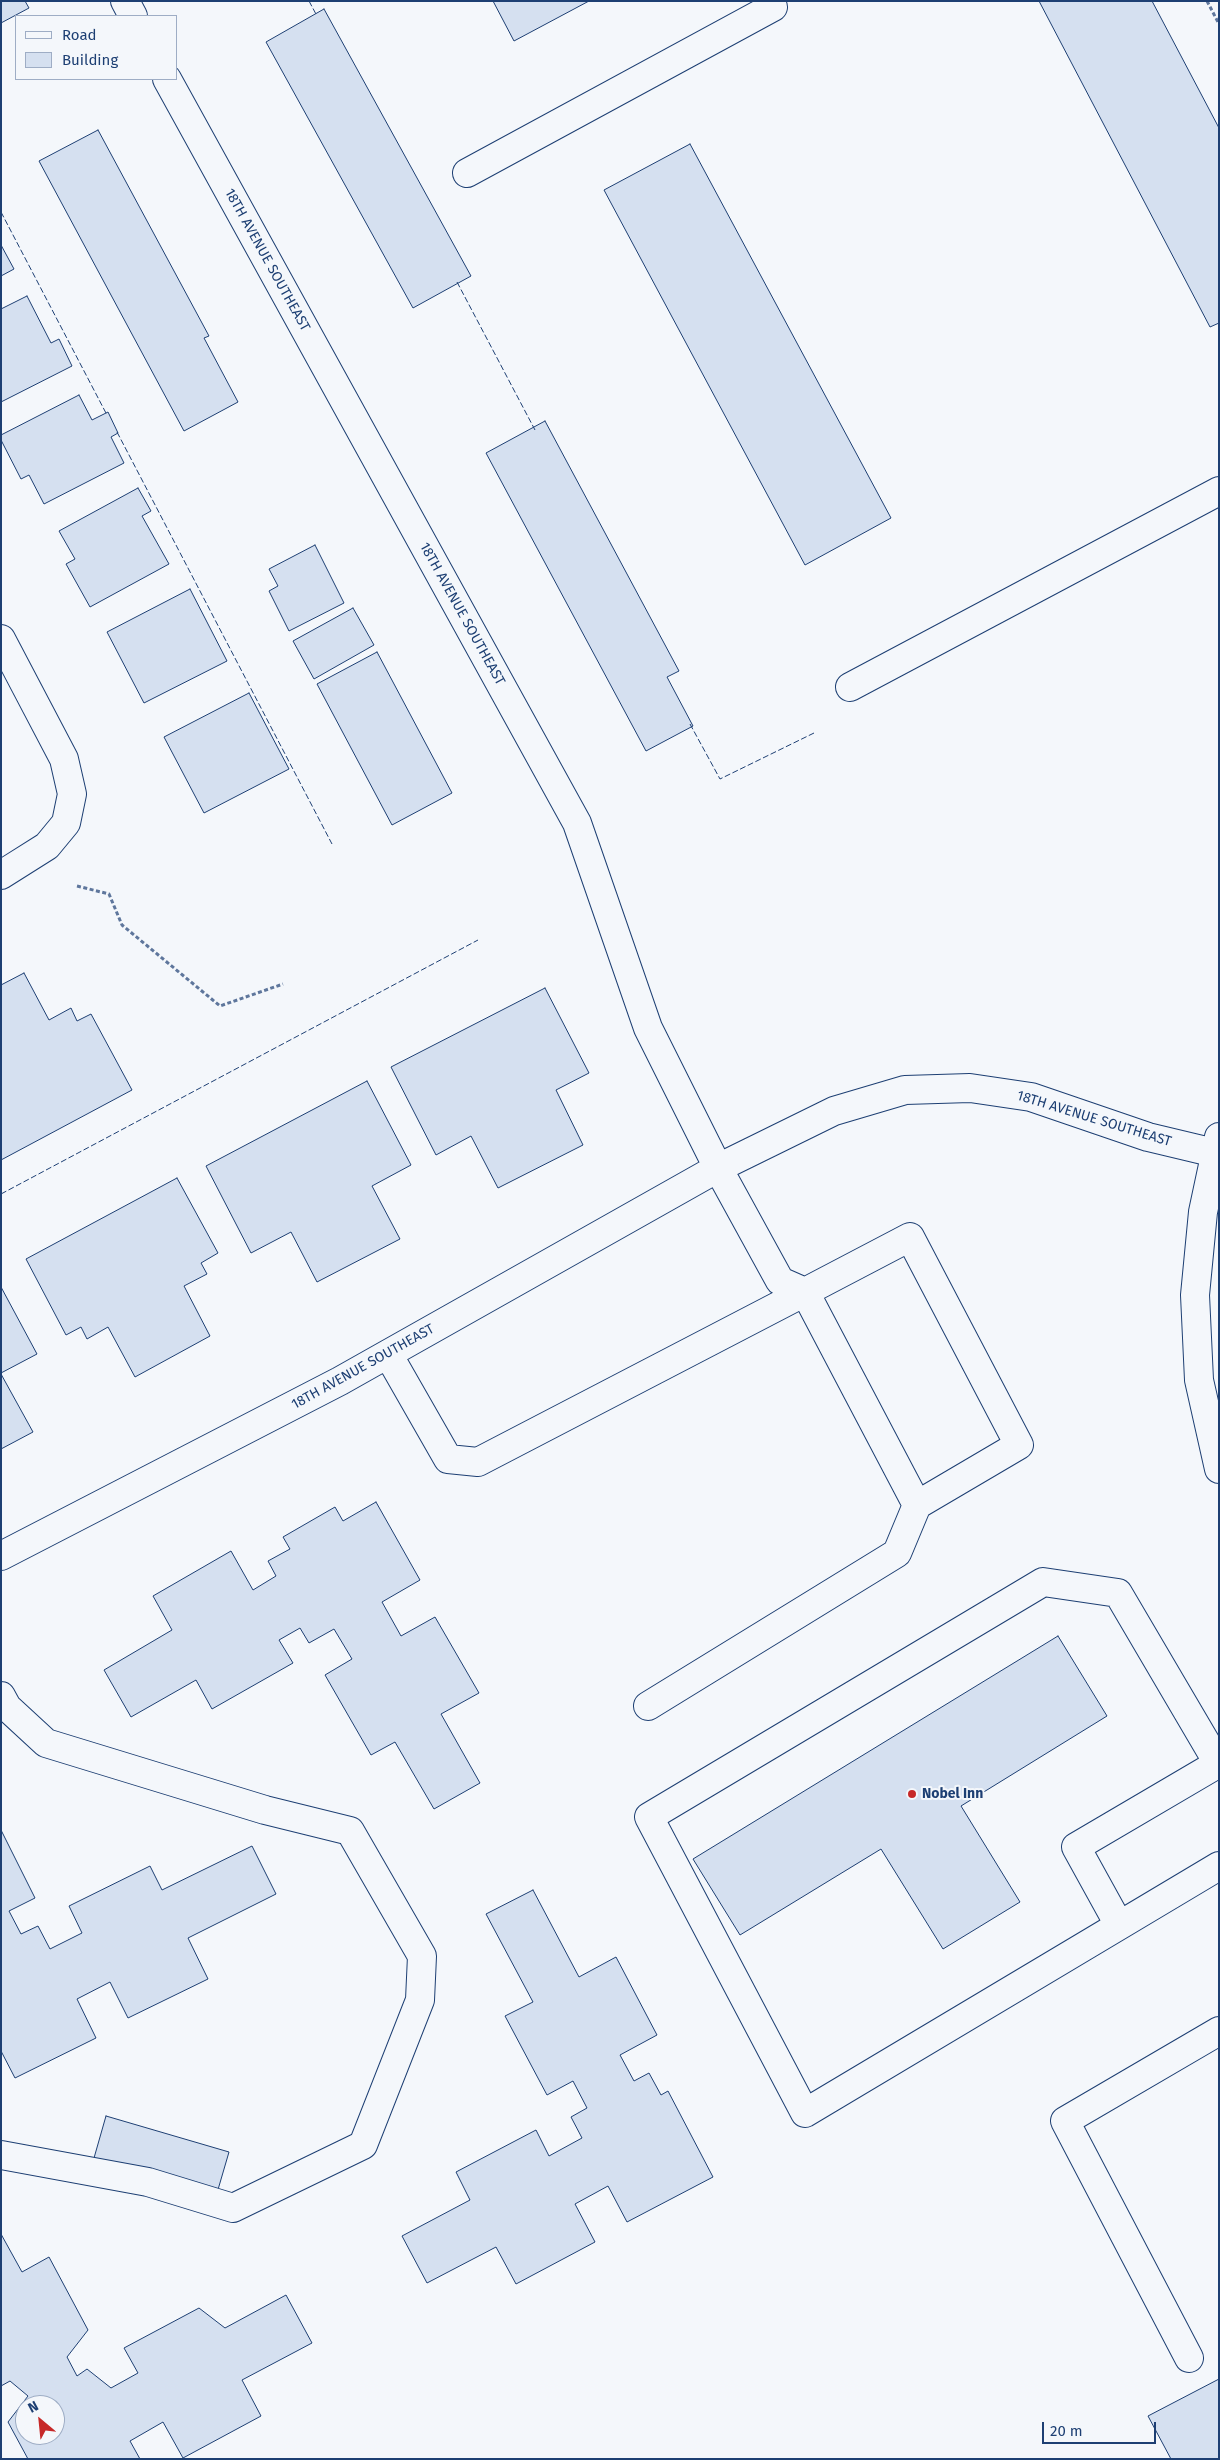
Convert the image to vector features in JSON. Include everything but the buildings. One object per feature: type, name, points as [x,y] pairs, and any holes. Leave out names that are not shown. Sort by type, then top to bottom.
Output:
[{"type":"street","points":[[125,1],[132,15]]},
{"type":"street","points":[[467,173],[773,7]]},
{"type":"street","name":"18TH AVENUE SOUTHEAST","points":[[168,80],[577,823],[648,1028],[718,1168]]},
{"type":"street","points":[[850,686],[1219,491]]},
{"type":"street","points":[[1,640],[64,759],[72,794],[66,823],[47,846],[1,875]]},
{"type":"street","name":"18TH AVENUE SOUTHEAST","points":[[1,1556],[340,1381],[718,1168],[834,1111],[905,1090],[970,1088],[1031,1097],[1148,1137],[1217,1145],[1203,1212],[1195,1295],[1199,1380],[1219,1469]]},
{"type":"street","points":[[718,1168],[780,1282],[805,1292],[917,1505]]},
{"type":"street","points":[[388,1354],[448,1459],[478,1462],[910,1237],[1019,1445],[917,1505],[897,1553],[648,1706]]},
{"type":"street","points":[[1119,1925],[1076,1847],[1219,1764],[1118,1593],[1044,1582],[650,1817],[805,2113],[1219,1866]]},
{"type":"street","points":[[1,1696],[7,1707],[46,1743],[265,1810],[350,1831],[422,1956],[420,2000],[363,2145],[233,2208],[148,2182],[1,2154]]},
{"type":"street","points":[[1189,2358],[1065,2121],[1219,2031]]},
{"type":"path","points":[[1207,1],[1219,24]]},
{"type":"path","points":[[77,886],[110,894],[122,925],[220,1006],[283,984]]},
{"type":"fence","points":[[309,1],[317,16]]},
{"type":"fence","points":[[1,212],[107,415]]},
{"type":"fence","points":[[457,282],[535,430]]},
{"type":"fence","points":[[117,432],[332,844]]},
{"type":"fence","points":[[690,724],[720,779],[814,733]]},
{"type":"fence","points":[[1,1194],[478,940]]},
{"type":"place","name":"Nobel Inn","points":[[912,1794]]}]
